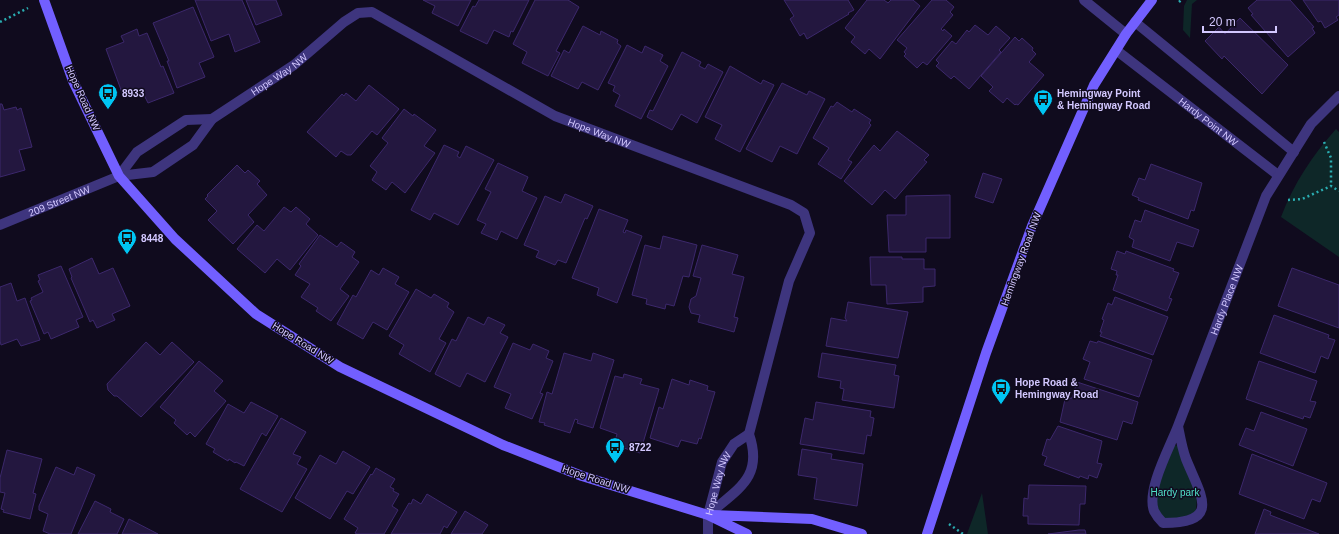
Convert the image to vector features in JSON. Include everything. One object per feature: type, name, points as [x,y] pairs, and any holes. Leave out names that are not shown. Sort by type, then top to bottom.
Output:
[{"type":"street","name":"Hope Road NW","points":[[44,0],[73,81],[119,176],[175,239],[256,314],[340,367],[503,445],[582,476],[708,515],[747,534]]},
{"type":"street","points":[[1084,0],[1126,34]]},
{"type":"street","name":"Hemingway Road NW","points":[[926,534],[986,354],[1032,226],[1094,85],[1126,34],[1152,0]]},
{"type":"street","name":"Hope Way NW","points":[[119,176],[152,172],[193,146],[212,119],[294,65],[344,22],[358,13],[372,12],[555,116],[791,205],[804,213],[810,233],[789,281],[749,434],[754,450],[752,470],[743,484],[708,515]]},
{"type":"street","points":[[1135,22],[1294,152]]},
{"type":"street","name":"Hardy Point NW","points":[[1116,50],[1278,175]]},
{"type":"street","points":[[1278,175],[1311,124],[1339,96]]},
{"type":"street","points":[[119,176],[137,152],[186,120],[212,119]]},
{"type":"street","name":"Hardy Place NW","points":[[1178,426],[1185,456],[1202,495],[1202,511],[1195,520],[1182,523],[1163,523],[1154,511],[1153,487],[1178,426],[1266,196],[1278,175]]},
{"type":"street","name":"209 Street NW","points":[[0,225],[119,176]]},
{"type":"street","name":"Hope Way NW","points":[[708,515],[722,462],[734,444],[749,434]]},
{"type":"street","name":"Hope Road NW","points":[[708,515],[812,519],[862,534]]},
{"type":"street","points":[[708,515],[708,534]]},
{"type":"path","points":[[0,22],[31,6]]},
{"type":"path","points":[[1324,142],[1331,158],[1332,186]]},
{"type":"path","points":[[1332,186],[1339,191]]},
{"type":"path","points":[[1288,200],[1302,199],[1332,186]]},
{"type":"green space","points":[[1187,0],[1197,0],[1192,4],[1190,38],[1183,30],[1184,6]]},
{"type":"green space","points":[[1336,129],[1339,132],[1339,257],[1281,217],[1304,170]]},
{"type":"green space","name":"Hardy park","points":[[1171,444],[1178,446],[1198,487],[1195,519],[1168,523],[1154,511],[1153,487]]},
{"type":"green space","points":[[982,493],[988,534],[967,534]]},
{"type":"building","points":[[195,0],[242,0],[260,42],[235,52],[229,34],[211,41]]},
{"type":"building","points":[[246,0],[276,0],[282,15],[256,25]]},
{"type":"building","points":[[423,0],[471,0],[458,26],[432,13],[435,6]]},
{"type":"building","points":[[479,0],[529,0],[509,37],[494,30],[487,44],[460,31],[473,6],[475,7]]},
{"type":"building","points":[[535,0],[568,0],[579,7],[556,51],[560,53],[548,76],[522,63],[527,52],[513,44]]},
{"type":"building","points":[[784,0],[848,0],[854,10],[807,39],[804,33],[800,36],[790,19],[794,16]]},
{"type":"building","points":[[867,0],[884,0],[888,3],[891,0],[913,0],[920,6],[880,59],[869,49],[865,54],[851,42],[855,37],[845,28]]},
{"type":"building","points":[[932,0],[946,0],[954,7],[950,12],[953,15],[941,29],[943,31],[944,29],[952,36],[927,65],[923,62],[917,68],[904,56],[906,54],[904,52],[907,48],[897,40]]},
{"type":"building","points":[[1257,0],[1290,0],[1314,27],[1312,28],[1315,33],[1288,57],[1251,15],[1253,14],[1248,8]]},
{"type":"building","points":[[1303,0],[1339,0],[1339,15],[1336,17],[1338,20],[1325,28],[1321,21],[1318,22]]},
{"type":"building","points":[[193,7],[214,57],[199,63],[205,77],[177,88],[167,61],[169,61],[153,23]]},
{"type":"building","points":[[1240,18],[1288,65],[1262,94],[1224,56],[1222,59],[1205,41],[1219,27],[1225,34]]},
{"type":"building","points":[[975,25],[988,35],[996,26],[1010,38],[999,50],[1001,52],[969,89],[954,76],[951,79],[936,66],[939,63],[936,60],[952,41],[956,44],[967,30],[969,32]]},
{"type":"building","points":[[583,26],[600,35],[601,31],[618,40],[617,43],[621,46],[598,90],[582,82],[578,89],[551,76],[564,50],[569,53]]},
{"type":"building","points":[[137,29],[139,36],[147,33],[174,93],[148,103],[142,91],[124,98],[106,49],[124,42],[121,36]]},
{"type":"building","points":[[1015,37],[1019,41],[1022,38],[1033,48],[1032,50],[1036,54],[1029,62],[1044,75],[1018,105],[1015,105],[1007,98],[1003,103],[989,91],[993,87],[981,76]]},
{"type":"building","points":[[627,45],[642,53],[645,46],[663,55],[660,61],[668,66],[641,119],[615,106],[620,95],[613,91],[615,86],[608,83]]},
{"type":"building","points":[[682,52],[701,62],[699,66],[705,69],[708,64],[723,72],[697,123],[681,114],[672,130],[647,117],[650,110],[653,111]]},
{"type":"building","points":[[730,66],[761,84],[763,80],[774,85],[740,152],[715,139],[722,125],[705,117]]},
{"type":"building","points":[[782,83],[807,95],[809,91],[825,99],[797,154],[780,146],[772,162],[746,149]]},
{"type":"building","points":[[369,85],[399,109],[377,135],[372,131],[351,155],[347,155],[341,151],[336,157],[307,132],[342,94],[344,96],[346,93],[356,101]]},
{"type":"building","points":[[837,102],[852,112],[854,109],[871,120],[869,123],[871,125],[848,160],[852,162],[841,179],[818,164],[829,148],[813,138],[831,106],[833,107]]},
{"type":"building","points":[[0,104],[2,104],[4,110],[16,107],[17,110],[21,108],[32,147],[19,150],[25,170],[0,177]]},
{"type":"building","points":[[404,109],[413,116],[414,114],[436,130],[424,146],[435,153],[405,193],[392,182],[386,190],[372,180],[377,172],[370,166],[388,143],[382,138]]},
{"type":"building","points":[[897,131],[929,155],[924,160],[927,162],[895,199],[885,190],[872,205],[844,181],[874,145],[880,151]]},
{"type":"building","points":[[444,145],[459,152],[457,156],[460,158],[466,146],[494,160],[458,225],[434,213],[430,220],[411,210]]},
{"type":"building","points":[[498,163],[528,177],[522,191],[537,198],[517,239],[501,231],[497,240],[481,233],[486,224],[477,220],[491,192],[485,189]]},
{"type":"building","points":[[1151,164],[1202,183],[1194,211],[1191,210],[1188,219],[1138,200],[1139,198],[1132,195],[1139,178],[1145,180]]},
{"type":"building","points":[[237,165],[245,173],[248,170],[260,181],[257,184],[267,195],[248,215],[254,222],[233,244],[208,220],[217,211],[205,199],[208,196],[207,195]]},
{"type":"building","points":[[983,173],[1002,179],[993,203],[975,197]]},
{"type":"building","points":[[565,194],[593,206],[587,219],[585,218],[566,263],[558,260],[555,265],[536,257],[539,251],[524,245],[545,196],[561,203]]},
{"type":"building","points":[[950,195],[950,238],[926,238],[926,252],[889,252],[887,215],[906,215],[906,196]]},
{"type":"building","points":[[284,207],[291,212],[296,207],[310,219],[306,224],[318,235],[290,270],[277,259],[265,273],[237,249],[257,225],[264,231]]},
{"type":"building","points":[[599,209],[628,220],[623,232],[625,233],[626,230],[642,236],[617,303],[597,295],[599,288],[572,278]]},
{"type":"building","points":[[1145,210],[1199,230],[1193,247],[1177,242],[1170,261],[1132,247],[1134,240],[1129,237],[1135,220],[1141,222]]},
{"type":"building","points":[[320,235],[337,247],[341,242],[355,252],[352,257],[359,262],[340,289],[349,296],[331,321],[316,311],[318,308],[301,297],[310,284],[295,275],[301,266],[299,264]]},
{"type":"building","points":[[663,236],[697,245],[689,277],[683,276],[674,306],[666,304],[665,309],[646,304],[647,299],[632,295],[645,245],[660,249]]},
{"type":"building","points":[[702,245],[738,255],[732,274],[744,277],[734,317],[738,318],[734,332],[698,322],[700,315],[691,313],[689,307],[691,299],[696,296],[701,278],[693,276]]},
{"type":"building","points":[[1117,251],[1125,254],[1126,251],[1174,269],[1173,271],[1179,273],[1169,298],[1172,299],[1167,311],[1113,290],[1118,275],[1116,275],[1117,271],[1111,269]]},
{"type":"building","points":[[870,257],[924,259],[924,269],[935,269],[935,286],[923,287],[923,302],[887,304],[886,285],[871,285]]},
{"type":"building","points":[[92,258],[99,274],[113,268],[130,306],[112,314],[115,320],[97,328],[93,320],[90,322],[71,278],[69,269]]},
{"type":"building","points":[[61,266],[83,317],[76,320],[79,327],[51,339],[48,332],[44,334],[30,301],[32,300],[31,298],[43,292],[38,281],[40,280],[38,275]]},
{"type":"building","points":[[383,268],[399,277],[395,284],[409,292],[387,330],[373,322],[363,339],[337,324],[353,295],[356,297],[371,270],[379,275]]},
{"type":"building","points":[[1292,268],[1339,285],[1339,328],[1278,306]]},
{"type":"building","points":[[11,283],[17,301],[25,298],[40,340],[21,346],[17,339],[1,345],[0,287]]},
{"type":"building","points":[[416,289],[431,298],[434,294],[449,303],[447,307],[454,312],[439,339],[446,343],[430,372],[399,354],[404,345],[389,336]]},
{"type":"building","points":[[1115,297],[1168,317],[1153,355],[1100,336],[1104,320],[1102,319],[1108,303],[1112,305]]},
{"type":"building","points":[[848,302],[908,312],[898,358],[826,346],[831,318],[847,321],[845,318]]},
{"type":"building","points":[[1274,315],[1329,335],[1328,338],[1335,340],[1328,359],[1321,356],[1315,373],[1260,353]]},
{"type":"building","points":[[468,317],[484,325],[488,317],[505,325],[500,333],[508,337],[485,382],[467,373],[460,387],[435,374],[452,339],[456,341]]},
{"type":"building","points":[[1090,341],[1097,343],[1098,341],[1152,360],[1139,397],[1084,379],[1090,362],[1083,359]]},
{"type":"building","points":[[146,342],[160,355],[172,342],[194,362],[141,417],[117,396],[114,396],[108,390],[107,384]]},
{"type":"building","points":[[513,343],[530,350],[533,344],[549,351],[546,358],[553,361],[540,393],[543,394],[532,419],[505,408],[511,394],[494,387]]},
{"type":"building","points":[[564,353],[591,361],[593,353],[614,360],[593,428],[577,423],[578,420],[575,419],[570,433],[539,422],[547,392],[552,394]]},
{"type":"building","points":[[822,353],[896,365],[894,375],[899,376],[894,408],[842,400],[844,389],[840,388],[841,381],[818,377]]},
{"type":"building","points":[[199,361],[223,381],[214,391],[226,401],[195,437],[190,432],[187,435],[174,423],[176,420],[160,407]]},
{"type":"building","points":[[1259,361],[1317,381],[1310,401],[1316,402],[1310,418],[1304,416],[1303,419],[1246,399]]},
{"type":"building","points":[[624,374],[642,379],[640,384],[659,389],[640,453],[614,445],[617,434],[600,428],[615,376],[623,378]]},
{"type":"building","points":[[672,379],[689,385],[690,380],[708,386],[707,390],[715,392],[701,439],[699,438],[697,444],[681,440],[678,447],[650,438],[659,407],[663,409]]},
{"type":"building","points":[[1077,382],[1138,402],[1132,424],[1123,421],[1117,440],[1060,422],[1065,399],[1072,398]]},
{"type":"building","points":[[251,402],[278,416],[266,436],[262,433],[244,466],[229,459],[228,461],[213,452],[215,449],[206,444],[228,404],[244,413]]},
{"type":"building","points":[[816,402],[871,411],[870,417],[874,418],[871,436],[867,435],[864,454],[800,444],[805,418],[813,420]]},
{"type":"building","points":[[1261,412],[1307,429],[1293,466],[1239,445],[1246,428],[1254,431]]},
{"type":"building","points":[[281,418],[306,432],[293,454],[301,457],[297,464],[307,469],[282,512],[240,489]]},
{"type":"building","points":[[1058,426],[1102,441],[1097,463],[1102,464],[1097,478],[1089,475],[1088,479],[1080,476],[1079,478],[1044,465],[1047,457],[1042,455],[1047,439],[1050,440]]},
{"type":"building","points":[[802,449],[832,454],[831,459],[863,464],[857,506],[814,499],[817,478],[798,475]]},
{"type":"building","points":[[7,450],[42,459],[33,493],[36,494],[30,519],[3,512],[4,510],[1,509],[5,493],[0,492],[0,478]]},
{"type":"building","points":[[343,451],[370,467],[353,494],[347,491],[330,519],[295,498],[320,455],[336,464]]},
{"type":"building","points":[[1252,454],[1327,483],[1320,502],[1312,499],[1304,519],[1239,494]]},
{"type":"building","points":[[56,467],[74,475],[77,467],[95,475],[71,534],[50,534],[43,531],[48,514],[39,510],[39,506]]},
{"type":"building","points":[[376,468],[395,479],[390,487],[394,489],[393,491],[399,494],[392,506],[398,510],[384,534],[357,534],[355,533],[358,528],[344,519]]},
{"type":"building","points":[[1029,485],[1086,486],[1085,504],[1080,504],[1079,525],[1028,524],[1028,516],[1023,516],[1024,498],[1028,499]]},
{"type":"building","points":[[427,494],[457,512],[447,528],[444,526],[440,534],[391,534],[409,503],[411,504],[413,499],[421,504]]},
{"type":"building","points":[[95,501],[111,509],[110,512],[124,519],[117,534],[78,534]]},
{"type":"building","points":[[1264,509],[1271,512],[1270,515],[1319,534],[1255,534]]},
{"type":"building","points":[[465,511],[488,525],[482,534],[451,534]]},
{"type":"building","points":[[129,519],[158,534],[122,534]]},
{"type":"building","points":[[1085,530],[1086,534],[1048,534]]},
{"type":"place","name":"8933","points":[[108,110]]},
{"type":"place","name":"Hemingway Point & Hemingway Road","points":[[1043,116]]},
{"type":"place","name":"8448","points":[[127,255]]},
{"type":"place","name":"Hope Road & Hemingway Road","points":[[1001,405]]},
{"type":"place","name":"8722","points":[[615,464]]}]
